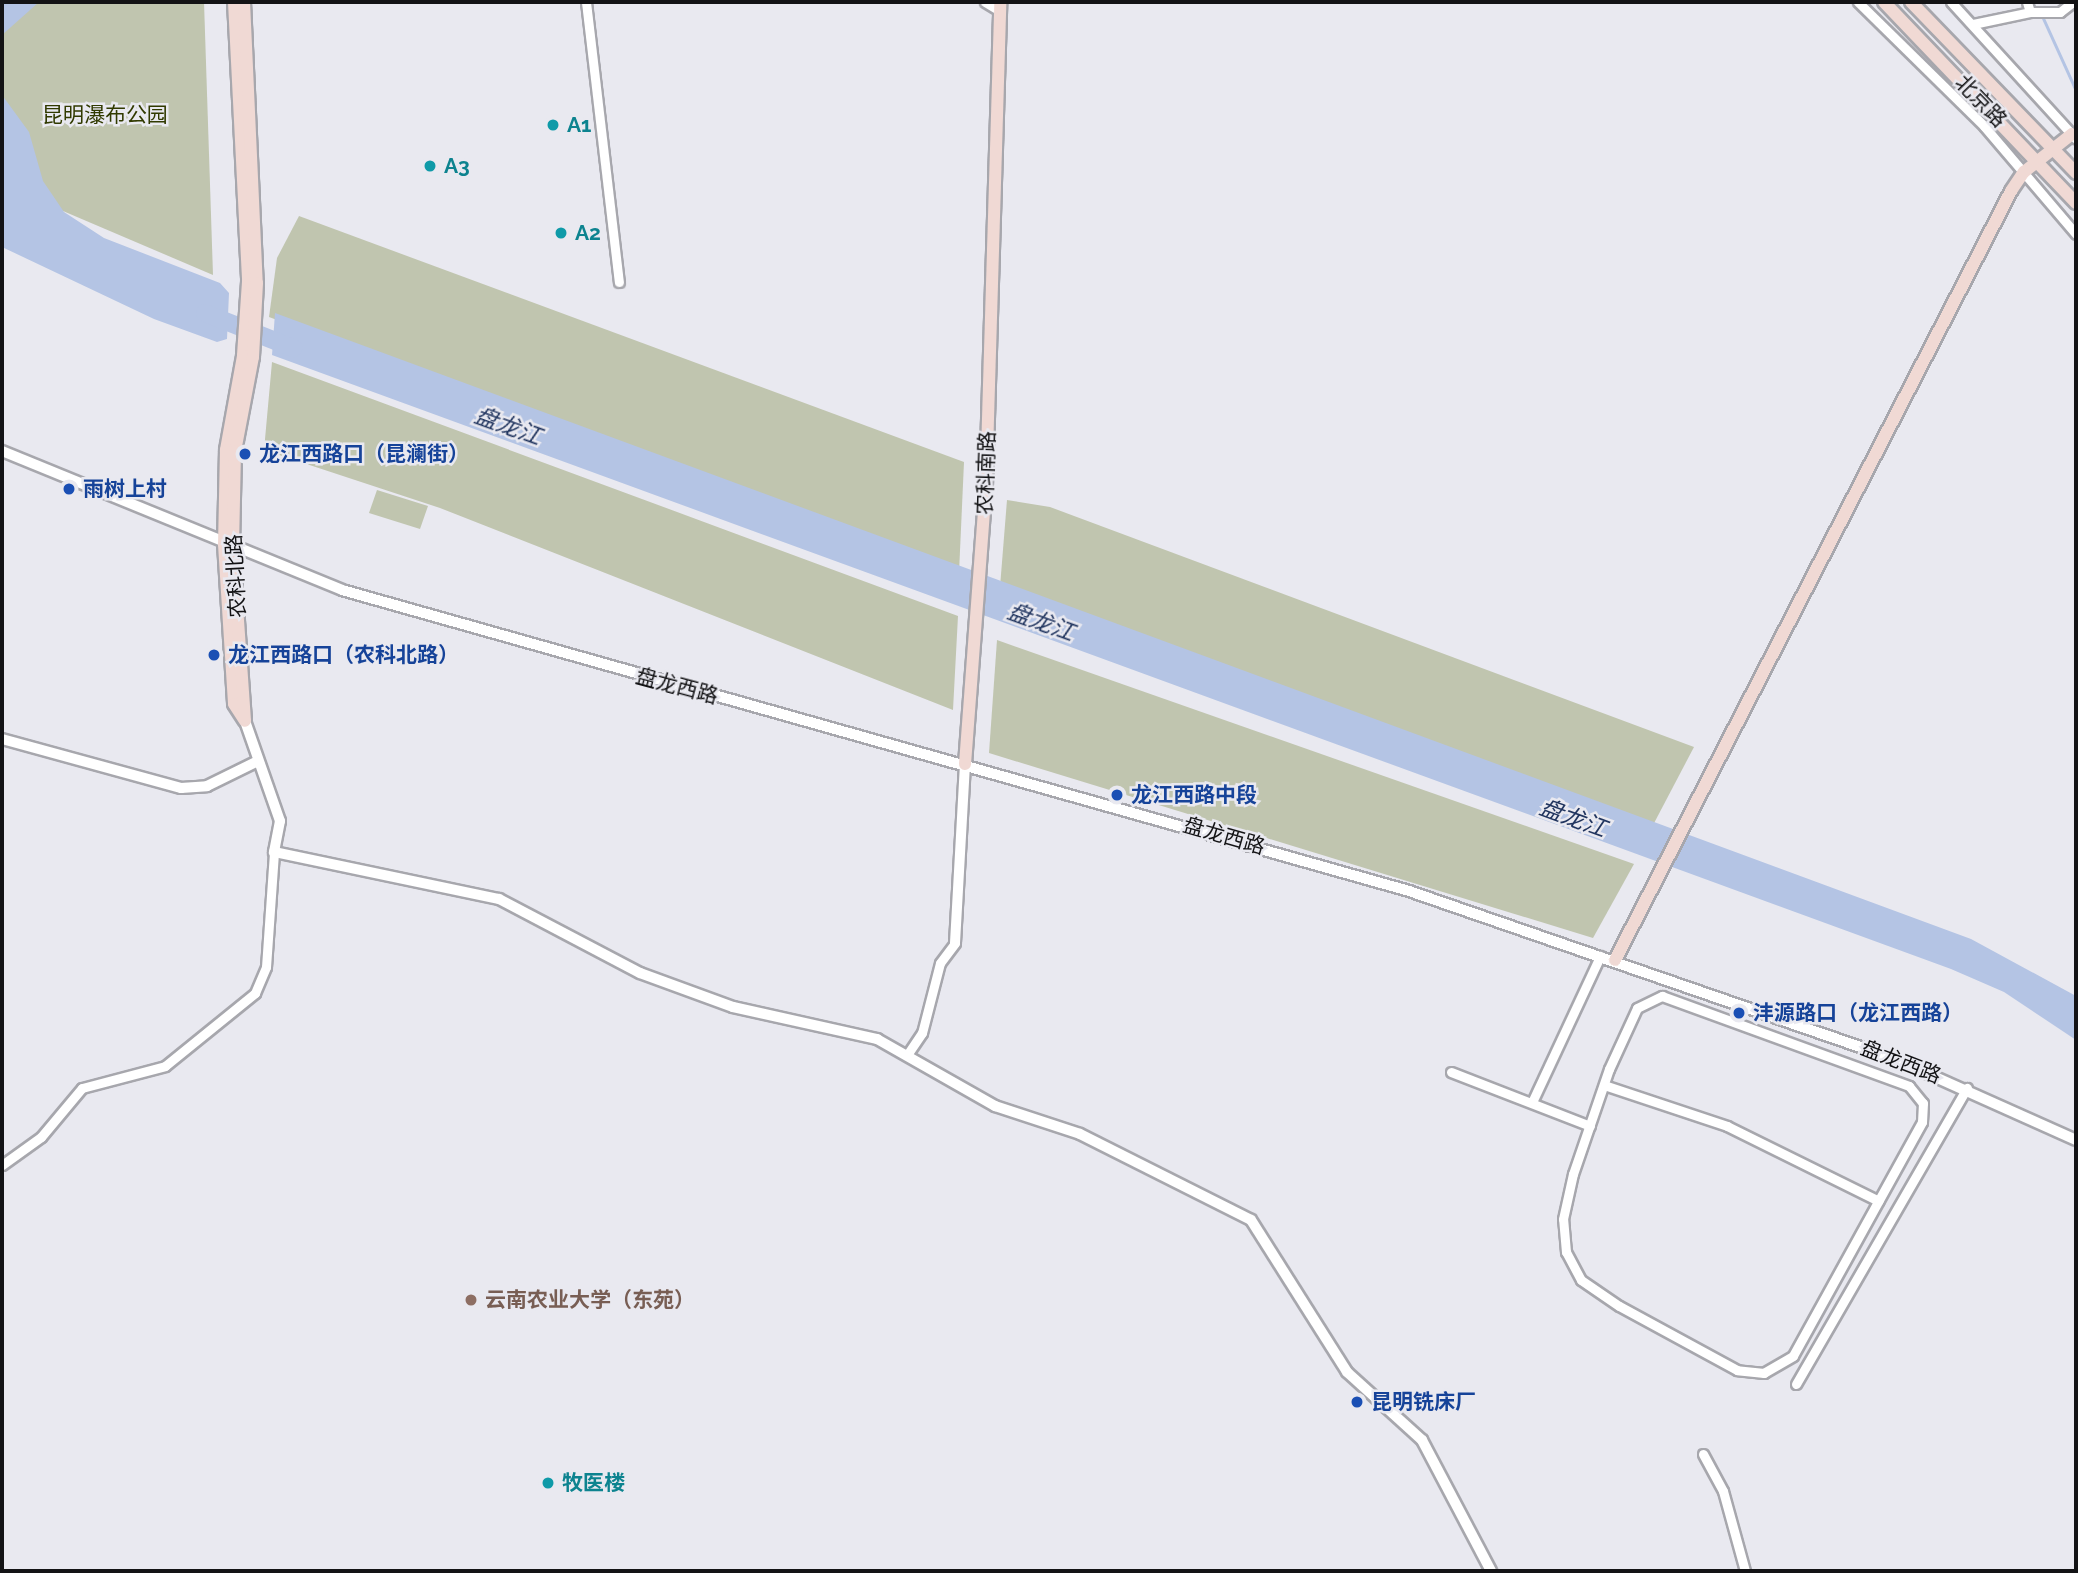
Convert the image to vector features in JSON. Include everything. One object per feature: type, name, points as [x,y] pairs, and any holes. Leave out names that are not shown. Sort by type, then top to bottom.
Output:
[{"type":"main road","points":[[234,2],[253,282]]},
{"type":"main road","points":[[244,2],[253,282]]},
{"type":"main road","name":"北京路","points":[[1884,2],[2038,160],[2076,203]]},
{"type":"main road","name":"北京路","points":[[1911,2],[2076,173]]},
{"type":"main road","name":"农科南路","points":[[965,764],[983,549],[1000,6]]},
{"type":"main road","points":[[1615,960],[2024,172],[2052,148],[2074,136]]},
{"type":"main road","name":"农科北路","points":[[245,721],[234,704],[227,440],[248,356],[253,282]]},
{"type":"street","points":[[586,2],[619,282]]},
{"type":"street","points":[[985,2],[1000,6]]},
{"type":"street","points":[[1858,2],[2024,172],[2076,234]]},
{"type":"street","points":[[1951,2],[2074,136]]},
{"type":"street","points":[[2027,2],[2030,12]]},
{"type":"street","points":[[1973,24],[2030,12],[2060,12],[2073,2]]},
{"type":"street","name":"盘龙西路","points":[[2,451],[229,546],[449,623],[1305,859],[1615,960],[1967,1088],[2076,1140]]},
{"type":"street","points":[[2,1165],[41,1137],[82,1088],[165,1066],[255,993],[266,967],[274,852],[280,821],[256,762],[245,721]]},
{"type":"street","points":[[2,739],[181,789],[207,786],[256,762]]},
{"type":"street","name":"农科南路","points":[[955,943],[965,764]]},
{"type":"street","points":[[274,852],[499,899],[640,973],[733,1007],[857,1032],[907,1055],[995,1106],[1080,1134],[1251,1220],[1346,1372],[1422,1440],[1491,1571]]},
{"type":"street","points":[[907,1055],[922,1033],[940,963],[955,943]]},
{"type":"street","points":[[1533,1100],[1600,956]]},
{"type":"street","points":[[1656,996],[1909,1086],[1919,1095],[1924,1117],[1793,1356],[1764,1373],[1738,1370],[1619,1307],[1572,1268],[1563,1219],[1590,1126],[1637,1007],[1656,996]]},
{"type":"street","points":[[1451,1072],[1533,1100],[1590,1126]]},
{"type":"street","points":[[1604,1085],[1727,1126],[1878,1201]]},
{"type":"street","points":[[1796,1384],[1967,1088]]},
{"type":"street","points":[[1703,1454],[1723,1491],[1745,1571]]},
{"type":"green space","name":"昆明瀑布公园","points":[[2,2],[204,2],[213,275],[2,185]]},
{"type":"green space","points":[[299,216],[964,462],[959,573],[269,317],[277,258]]},
{"type":"green space","points":[[272,362],[958,616],[953,710],[440,508],[264,450]]},
{"type":"green space","points":[[377,490],[428,506],[420,529],[369,513]]},
{"type":"green space","points":[[1007,500],[1050,507],[1694,747],[1652,827],[1000,587]]},
{"type":"green space","points":[[997,640],[1634,864],[1593,938],[989,753]]},
{"type":"water","points":[[2,2],[39,2],[2,35]]},
{"type":"water","points":[[2,95],[29,132],[43,181],[64,212],[104,238],[220,283],[229,293],[227,339],[217,342],[154,319],[2,247]]},
{"type":"water","points":[[275,313],[1971,939],[2076,996],[2076,1040],[2004,992],[1951,969],[272,355]]},
{"type":"waterway","points":[[2042,15],[2076,90]]},
{"type":"waterway","name":"盘龙江","points":[[205,313],[293,348]]},
{"type":"place","name":"A1","points":[[553,125]]},
{"type":"place","name":"A3","points":[[430,166]]},
{"type":"place","name":"A2","points":[[561,233]]},
{"type":"place","name":"龙江西路口（昆澜街）","points":[[245,454]]},
{"type":"place","name":"雨树上村","points":[[69,489]]},
{"type":"place","name":"龙江西路口（农科北路）","points":[[214,655]]},
{"type":"place","name":"龙江西路中段","points":[[1117,795]]},
{"type":"place","name":"沣源路口（龙江西路）","points":[[1739,1013]]},
{"type":"place","name":"云南农业大学（东苑）","points":[[471,1300]]},
{"type":"place","name":"昆明铣床厂","points":[[1357,1402]]},
{"type":"place","name":"牧医楼","points":[[548,1483]]}]
